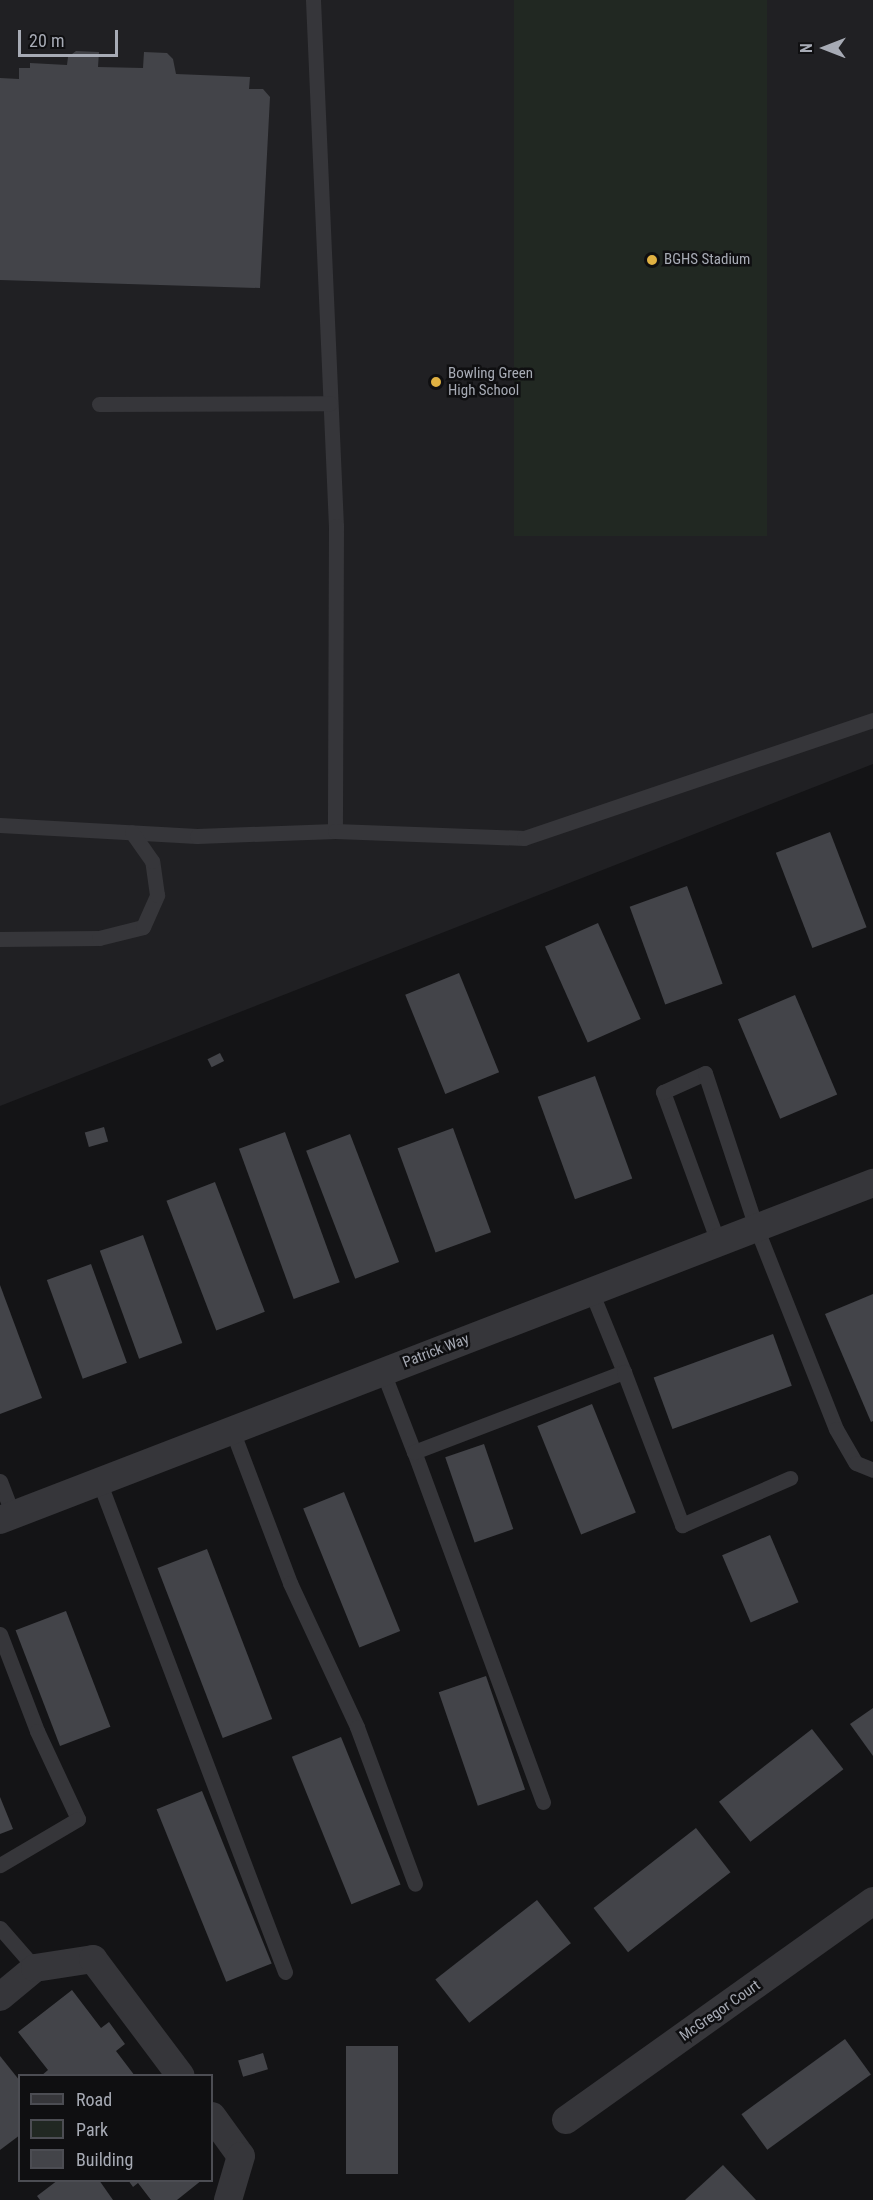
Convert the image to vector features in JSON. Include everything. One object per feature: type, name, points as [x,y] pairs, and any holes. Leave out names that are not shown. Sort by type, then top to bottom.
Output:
[{"type":"street","name":"Patrick Way","points":[[7,1518],[873,1183]]},
{"type":"street","name":"McGregor Court","points":[[566,2120],[873,1901]]},
{"type":"street","points":[[0,1997],[35,1968],[93,1959],[179,2074]]},
{"type":"street","points":[[213,2117],[241,2156],[228,2200]]},
{"type":"lane","points":[[313,0],[336,526],[334,831]]},
{"type":"lane","points":[[99,404],[330,403]]},
{"type":"lane","points":[[0,825],[197,836],[334,831],[524,838],[873,720]]},
{"type":"lane","points":[[0,939],[99,938],[143,927],[156,895],[152,861],[132,832]]},
{"type":"lane","points":[[718,1242],[663,1092],[705,1073],[756,1227],[836,1429],[856,1463],[873,1470]]},
{"type":"lane","points":[[591,1291],[682,1525],[790,1478]]},
{"type":"lane","points":[[382,1372],[414,1452],[543,1802]]},
{"type":"lane","points":[[414,1452],[624,1372]]},
{"type":"lane","points":[[232,1430],[290,1583],[357,1727],[415,1884]]},
{"type":"lane","points":[[0,1481],[7,1518]]},
{"type":"lane","points":[[99,1481],[285,1972]]},
{"type":"lane","points":[[0,1634],[37,1731],[78,1819],[0,1865]]},
{"type":"lane","points":[[0,1928],[35,1968]]},
{"type":"shaded area","name":"Bowling Green High School","points":[[0,0],[873,0],[873,764],[0,1106]]},
{"type":"green space","name":"BGHS Stadium","points":[[514,0],[767,0],[767,536],[514,536]]},
{"type":"building","points":[[76,51],[99,52],[98,67],[143,68],[144,52],[167,53],[173,59],[176,74],[250,77],[249,89],[263,89],[270,97],[260,288],[0,280],[0,78],[19,79],[19,68],[30,68],[30,63],[67,65],[68,57]]},
{"type":"building","points":[[830,832],[867,927],[812,948],[776,853]]},
{"type":"building","points":[[687,886],[723,984],[665,1005],[630,907]]},
{"type":"building","points":[[598,923],[641,1019],[588,1043],[545,947]]},
{"type":"building","points":[[459,973],[499,1072],[445,1094],[405,995]]},
{"type":"building","points":[[795,995],[837,1094],[780,1119],[738,1019]]},
{"type":"building","points":[[220,1053],[224,1061],[212,1067],[208,1059]]},
{"type":"building","points":[[595,1076],[632,1178],[575,1199],[538,1097]]},
{"type":"building","points":[[104,1127],[108,1141],[89,1147],[85,1133]]},
{"type":"building","points":[[453,1128],[491,1232],[436,1252],[398,1148]]},
{"type":"building","points":[[285,1132],[340,1282],[294,1299],[239,1149]]},
{"type":"building","points":[[350,1134],[399,1262],[355,1279],[306,1151]]},
{"type":"building","points":[[215,1182],[265,1312],[216,1330],[166,1201]]},
{"type":"building","points":[[143,1235],[182,1343],[139,1359],[100,1251]]},
{"type":"building","points":[[91,1264],[127,1363],[83,1379],[47,1280]]},
{"type":"building","points":[[0,1285],[42,1398],[0,1414]]},
{"type":"building","points":[[873,1294],[873,1421],[871,1422],[825,1314]]},
{"type":"building","points":[[773,1334],[792,1386],[672,1429],[654,1377]]},
{"type":"building","points":[[592,1404],[636,1512],[581,1535],[537,1426]]},
{"type":"building","points":[[484,1444],[513,1529],[475,1542],[445,1457]]},
{"type":"building","points":[[344,1492],[400,1631],[359,1648],[303,1508]]},
{"type":"building","points":[[770,1535],[799,1602],[751,1623],[722,1555]]},
{"type":"building","points":[[207,1549],[272,1719],[223,1738],[158,1568]]},
{"type":"building","points":[[66,1611],[110,1727],[60,1746],[16,1630]]},
{"type":"building","points":[[486,1676],[525,1789],[478,1806],[439,1692]]},
{"type":"building","points":[[873,1708],[873,1756],[850,1724]]},
{"type":"building","points":[[812,1729],[843,1769],[750,1842],[719,1802]]},
{"type":"building","points":[[341,1737],[401,1884],[351,1904],[292,1757]]},
{"type":"building","points":[[202,1791],[272,1963],[226,1982],[157,1809]]},
{"type":"building","points":[[0,1797],[13,1829],[0,1834]]},
{"type":"building","points":[[696,1828],[730,1872],[628,1952],[594,1908]]},
{"type":"building","points":[[537,1900],[571,1943],[469,2023],[435,1979]]},
{"type":"building","points":[[72,1990],[101,2028],[109,2022],[125,2044],[116,2051],[133,2074],[43,2074],[48,2070],[18,2032]]},
{"type":"building","points":[[845,2039],[871,2075],[767,2150],[741,2114]]},
{"type":"building","points":[[346,2046],[398,2046],[398,2174],[346,2174]]},
{"type":"building","points":[[263,2053],[268,2069],[243,2077],[238,2061]]},
{"type":"building","points":[[0,2056],[18,2078],[18,2136],[0,2150]]},
{"type":"building","points":[[723,2165],[756,2200],[685,2200]]},
{"type":"building","points":[[55,2182],[100,2182],[113,2200],[40,2200],[37,2196]]},
{"type":"building","points":[[129,2182],[200,2182],[177,2200],[151,2200],[138,2183],[133,2187]]},
{"type":"place","name":"BGHS Stadium","points":[[652,260]]},
{"type":"place","name":"Bowling Green High School","points":[[436,382]]}]
